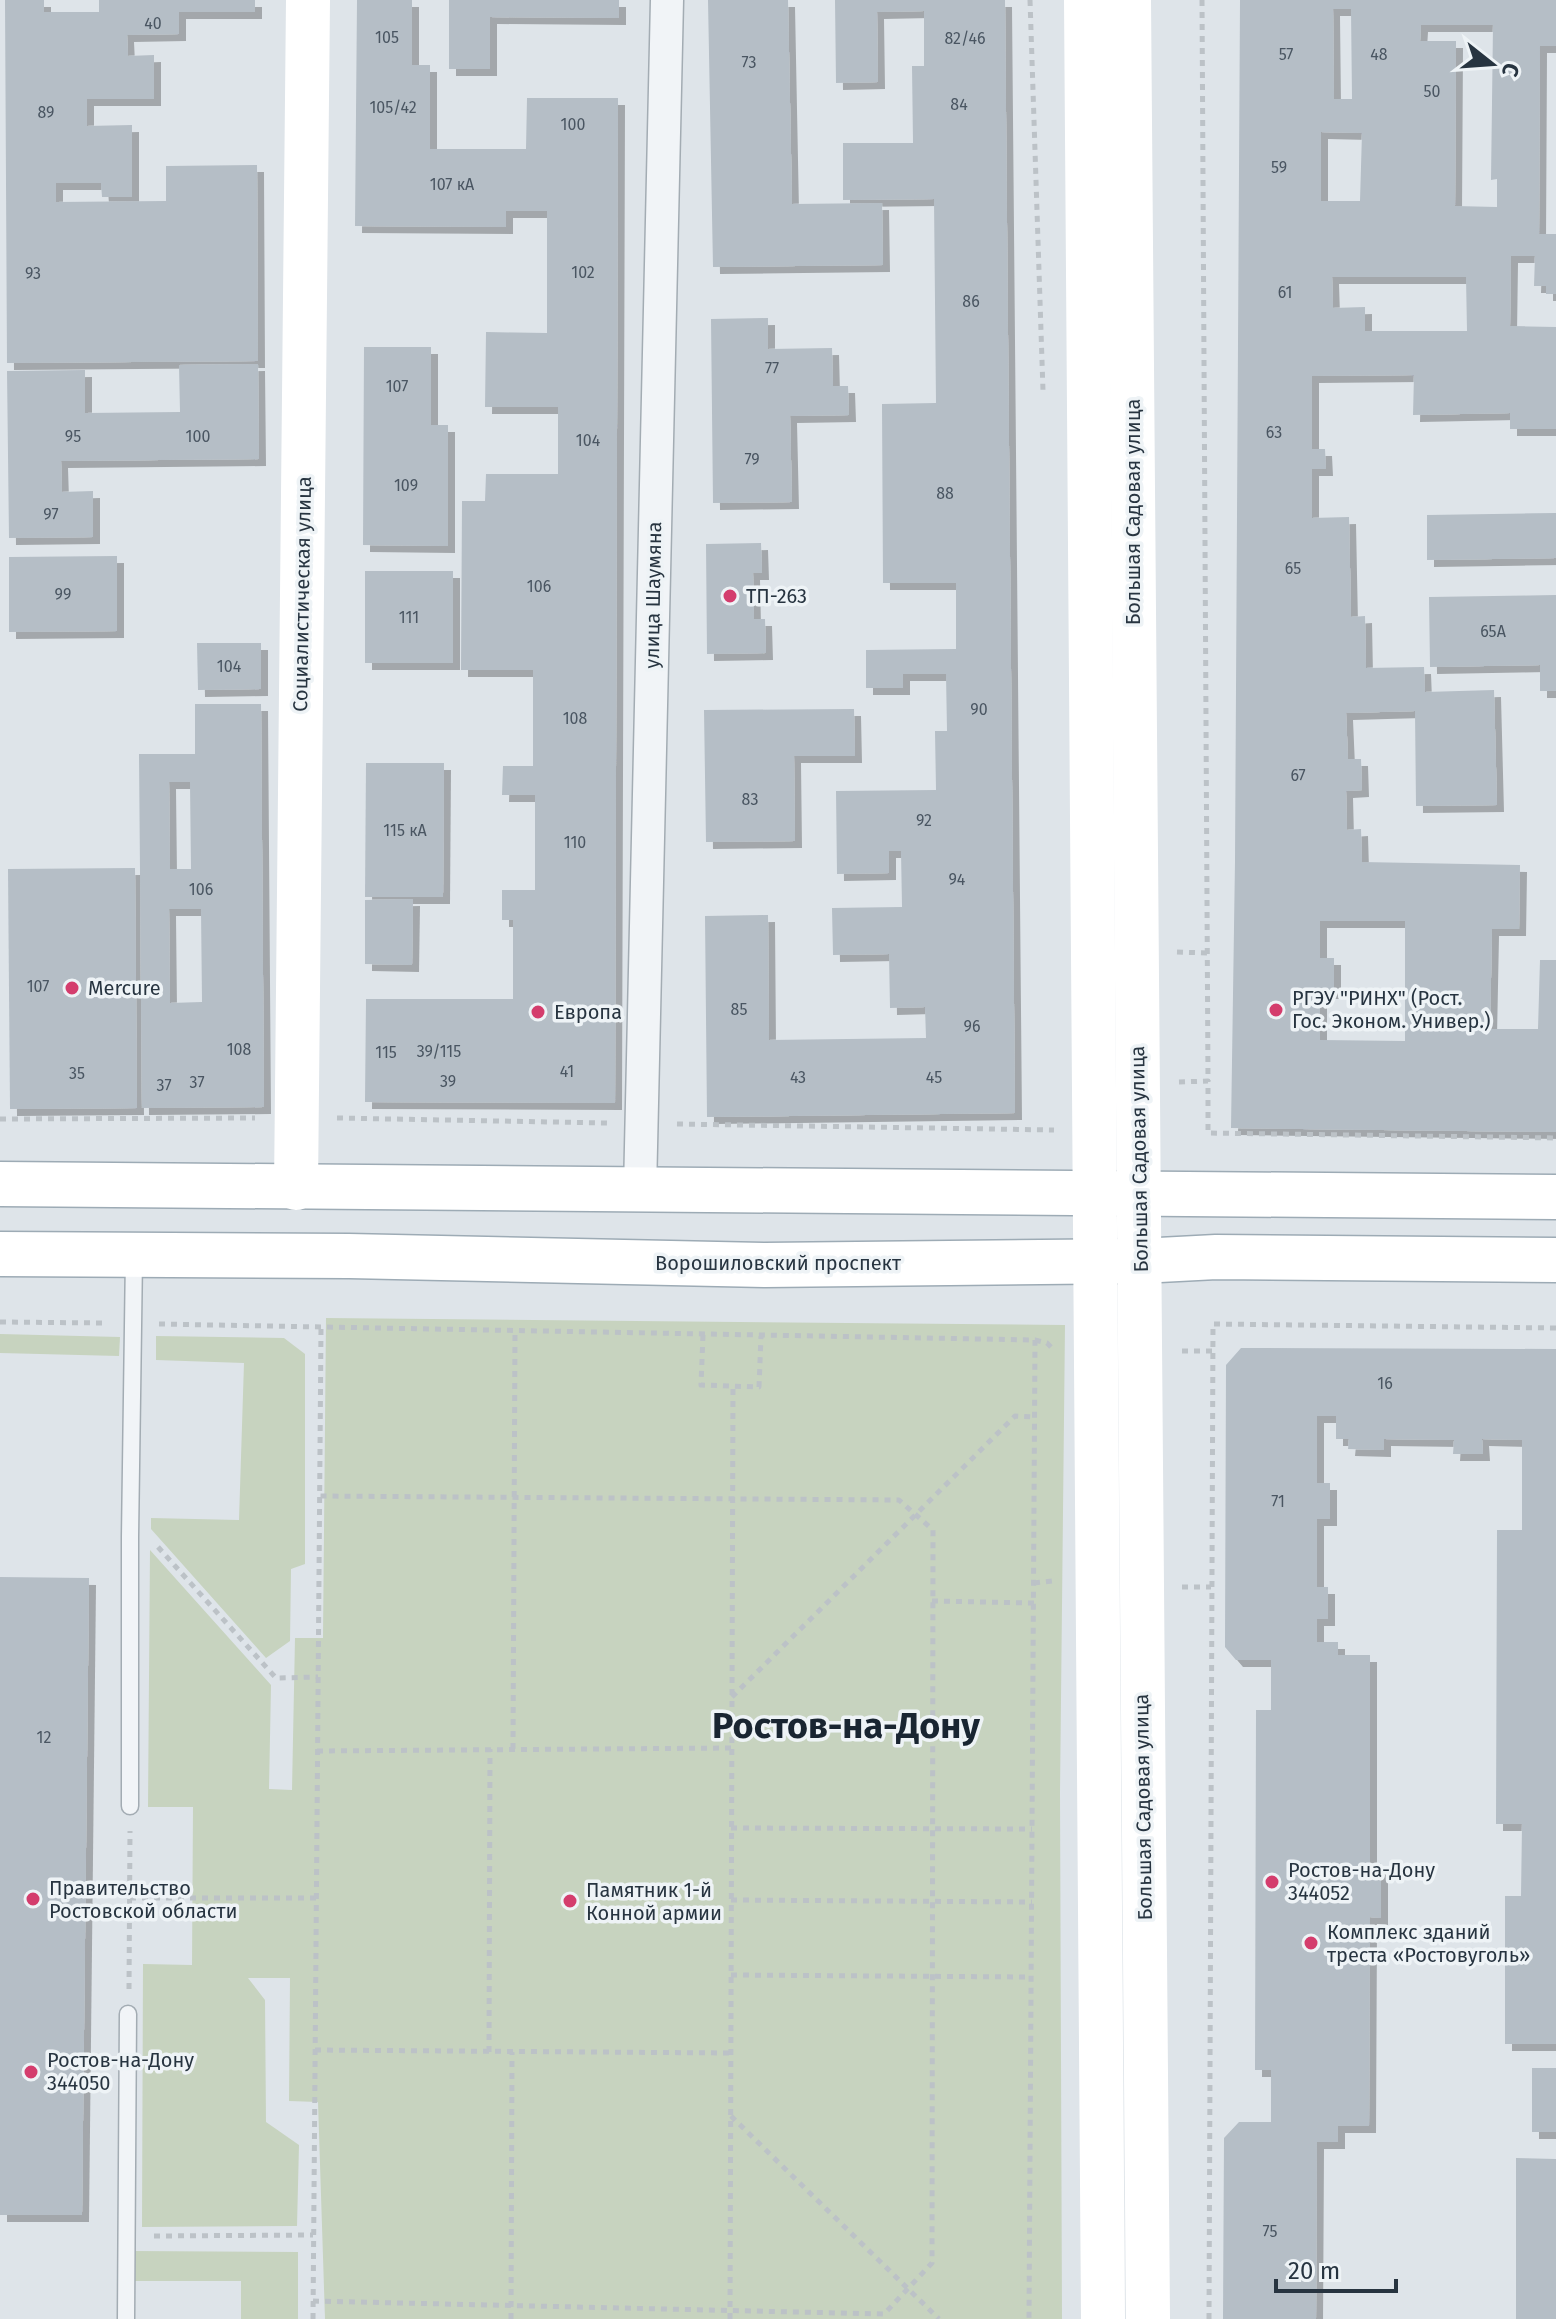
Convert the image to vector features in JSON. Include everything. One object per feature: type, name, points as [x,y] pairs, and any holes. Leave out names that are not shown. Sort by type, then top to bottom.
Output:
[{"type":"main road","name":"Социалистическая улица","points":[[296,1188],[308,0]]},
{"type":"main road","name":"Большая Садовая улица","points":[[1086,0],[1103,2319]]},
{"type":"main road","name":"Большая Садовая улица","points":[[1129,0],[1148,2319]]},
{"type":"main road","points":[[0,1184],[1556,1197]]},
{"type":"main road","name":"Ворошиловский проспект","points":[[0,1254],[522,1259],[765,1265],[1097,1262],[1216,1257],[1556,1260]]},
{"type":"street","name":"улица Шаумяна","points":[[640,1191],[667,0]]},
{"type":"lane","points":[[130,1806],[134,1255]]},
{"type":"lane","points":[[126,2319],[128,2014]]},
{"type":"path","points":[[1202,0],[1208,1133],[1556,1138]]},
{"type":"path","points":[[1176,952],[1208,953]]},
{"type":"path","points":[[1173,1083],[1208,1081]]},
{"type":"path","points":[[0,1119],[296,1118],[1061,1130]]},
{"type":"path","points":[[0,1322],[1035,1340],[1029,2319]]},
{"type":"path","points":[[1209,2319],[1213,1324],[1556,1328]]},
{"type":"path","points":[[313,2319],[321,1327]]},
{"type":"path","points":[[513,1749],[515,1330]]},
{"type":"path","points":[[703,1335],[701,1385],[759,1387],[761,1336]]},
{"type":"path","points":[[730,2319],[733,1386]]},
{"type":"path","points":[[732,1697],[1015,1416],[1035,1417]]},
{"type":"path","points":[[313,2301],[884,2314],[932,2263],[933,1530],[899,1500],[319,1496]]},
{"type":"path","points":[[130,1537],[149,1538],[276,1678],[318,1677]]},
{"type":"path","points":[[1034,1583],[1052,1581],[1057,1571]]},
{"type":"path","points":[[932,1601],[1034,1603]]},
{"type":"path","points":[[317,1751],[732,1748]]},
{"type":"path","points":[[489,2052],[490,1749]]},
{"type":"path","points":[[128,2014],[130,1806]]},
{"type":"path","points":[[731,1828],[1032,1829]]},
{"type":"path","points":[[130,1898],[316,1898]]},
{"type":"path","points":[[731,1900],[1032,1902]]},
{"type":"path","points":[[731,1975],[1031,1977]]},
{"type":"path","points":[[315,2050],[731,2053]]},
{"type":"path","points":[[511,2319],[512,2052]]},
{"type":"path","points":[[730,2115],[939,2319]]},
{"type":"path","points":[[127,2236],[313,2235]]},
{"type":"green space","points":[[326,1318],[1065,1325],[1060,1793],[1062,2319],[325,2319],[318,2102],[289,2101],[290,1978],[248,1978],[265,2000],[266,2122],[299,2145],[297,2226],[142,2227],[143,1964],[192,1965],[193,1807],[148,1807],[150,1550],[271,1685],[269,1789],[292,1790],[295,1638],[323,1638]]},
{"type":"green space","points":[[0,1334],[120,1337],[119,1356],[0,1353]]},
{"type":"green space","points":[[156,1336],[284,1338],[305,1354],[305,1564],[291,1569],[290,1641],[266,1658],[151,1529],[151,1518],[239,1520],[244,1363],[156,1360]]},
{"type":"green space","points":[[132,2251],[298,2252],[298,2319],[241,2319],[241,2281],[132,2281]]},
{"type":"building","points":[[5,0],[44,0],[44,12],[99,12],[99,0],[255,0],[255,12],[179,12],[179,34],[127,35],[128,56],[154,55],[154,99],[87,99],[87,126],[132,125],[132,197],[102,197],[101,183],[56,183],[56,202],[166,201],[166,166],[257,165],[258,361],[7,363]]},
{"type":"building","points":[[357,0],[412,0],[412,65],[430,65],[430,149],[526,149],[527,98],[618,98],[615,1103],[365,1102],[366,999],[513,999],[513,920],[502,920],[502,890],[535,890],[535,795],[502,795],[503,766],[533,766],[533,670],[461,670],[462,501],[485,501],[486,474],[558,474],[558,407],[485,407],[486,332],[547,333],[547,211],[506,211],[506,227],[355,226]]},
{"type":"building","points":[[449,0],[619,0],[619,18],[490,17],[490,69],[449,69]]},
{"type":"building","points":[[708,0],[788,0],[792,204],[882,203],[883,265],[713,267]]},
{"type":"building","points":[[835,0],[1005,0],[1015,1113],[707,1117],[705,916],[768,915],[769,1040],[926,1038],[925,1007],[890,1008],[889,954],[833,955],[832,908],[902,907],[901,851],[889,851],[889,873],[837,874],[836,791],[936,790],[935,731],[947,731],[946,674],[903,674],[903,688],[866,688],[866,650],[956,649],[956,583],[883,583],[882,404],[936,403],[934,199],[843,200],[843,143],[913,143],[912,66],[924,66],[924,11],[877,12],[878,82],[836,83]]},
{"type":"building","points":[[1240,0],[1556,0],[1556,46],[1540,46],[1539,234],[1556,234],[1556,294],[1546,294],[1546,286],[1534,286],[1535,256],[1511,256],[1510,326],[1556,327],[1556,429],[1510,429],[1510,413],[1413,415],[1414,375],[1312,376],[1312,449],[1325,449],[1326,469],[1312,469],[1312,518],[1349,517],[1351,617],[1365,616],[1366,668],[1424,667],[1425,692],[1494,690],[1497,805],[1416,806],[1415,711],[1346,713],[1348,759],[1361,759],[1362,790],[1346,791],[1347,830],[1361,829],[1362,862],[1520,865],[1519,929],[1492,929],[1490,1029],[1538,1029],[1540,960],[1556,960],[1556,1132],[1231,1128]],"holes":[[[1333,9],[1351,9],[1352,99],[1334,99]],[[1421,25],[1493,25],[1491,180],[1497,179],[1497,207],[1455,206],[1456,41],[1420,41]],[[1321,132],[1362,133],[1360,201],[1321,201]],[[1332,277],[1466,277],[1467,331],[1365,331],[1365,307],[1333,308]],[[1320,921],[1405,921],[1405,1041],[1320,1040],[1320,992],[1334,992],[1334,958],[1320,958]]]},
{"type":"building","points":[[768,318],[768,349],[832,348],[833,386],[848,386],[849,415],[790,416],[792,502],[713,503],[711,319]]},
{"type":"building","points":[[364,347],[431,347],[431,425],[448,425],[448,546],[363,545]]},
{"type":"building","points":[[258,364],[259,459],[61,461],[62,492],[93,491],[93,537],[9,538],[7,371],[85,370],[85,413],[180,412],[179,365]]},
{"type":"building","points":[[1556,513],[1556,558],[1427,560],[1427,515]]},
{"type":"building","name":"ТП-263","points":[[761,543],[762,573],[753,573],[754,619],[765,619],[766,653],[707,654],[706,544]]},
{"type":"building","points":[[117,556],[117,631],[9,632],[9,557]]},
{"type":"building","points":[[365,571],[453,571],[453,663],[365,663]]},
{"type":"building","points":[[1556,595],[1556,691],[1540,691],[1540,665],[1430,667],[1429,597]]},
{"type":"building","points":[[197,643],[261,643],[261,689],[198,690]]},
{"type":"building","points":[[195,704],[261,704],[264,1107],[142,1108],[139,754],[195,754]],"holes":[[[169,782],[190,782],[191,869],[170,869]],[[169,909],[201,909],[202,1002],[170,1003]]]},
{"type":"building","points":[[854,709],[855,756],[794,756],[795,841],[706,842],[704,710]]},
{"type":"building","points":[[366,763],[444,763],[443,897],[365,897]]},
{"type":"building","name":"Mercure","points":[[135,868],[137,1108],[10,1109],[8,869]]},
{"type":"building","points":[[413,899],[412,965],[365,964],[365,900]]},
{"type":"building","points":[[1241,1348],[1556,1349],[1556,2044],[1505,2044],[1505,1896],[1521,1896],[1522,1824],[1496,1824],[1497,1530],[1522,1530],[1522,1440],[1482,1439],[1483,1454],[1453,1454],[1454,1440],[1384,1439],[1384,1450],[1348,1449],[1349,1439],[1336,1439],[1336,1416],[1317,1416],[1317,1483],[1330,1483],[1330,1519],[1317,1519],[1317,1587],[1328,1587],[1328,1619],[1317,1619],[1317,1642],[1338,1642],[1338,1655],[1370,1655],[1370,1863],[1381,1863],[1381,1918],[1370,1917],[1369,2126],[1338,2126],[1338,2142],[1317,2142],[1316,2319],[1223,2319],[1224,2138],[1239,2122],[1271,2122],[1271,2070],[1255,2070],[1256,1710],[1271,1710],[1271,1660],[1236,1660],[1225,1647],[1226,1365]]},
{"type":"building","points":[[0,1577],[89,1578],[82,2215],[0,2215]]},
{"type":"building","points":[[1532,2068],[1556,2068],[1556,2132],[1532,2132]]},
{"type":"building","points":[[1516,2158],[1556,2159],[1556,2319],[1516,2319]]},
{"type":"place","name":"ТП-263","points":[[730,596]]},
{"type":"place","name":"Mercure","points":[[72,988]]},
{"type":"place","name":"РГЭУ \"РИНХ\" (Рост. Гос. Эконом. Универ.)","points":[[1276,1010]]},
{"type":"place","name":"Европа","points":[[538,1012]]},
{"type":"place","name":"Ростов-на-Дону 344052","points":[[1272,1882]]},
{"type":"place","name":"Правительство Ростовской области","points":[[33,1899]]},
{"type":"place","name":"Памятник 1-й Конной армии","points":[[570,1901]]},
{"type":"place","name":"Комплекс зданий треста «Ростовуголь»","points":[[1311,1943]]},
{"type":"place","name":"Ростов-на-Дону 344050","points":[[31,2072]]},
{"type":"district","name":"Ростов-на-Дону","points":[[846,1725]]}]
